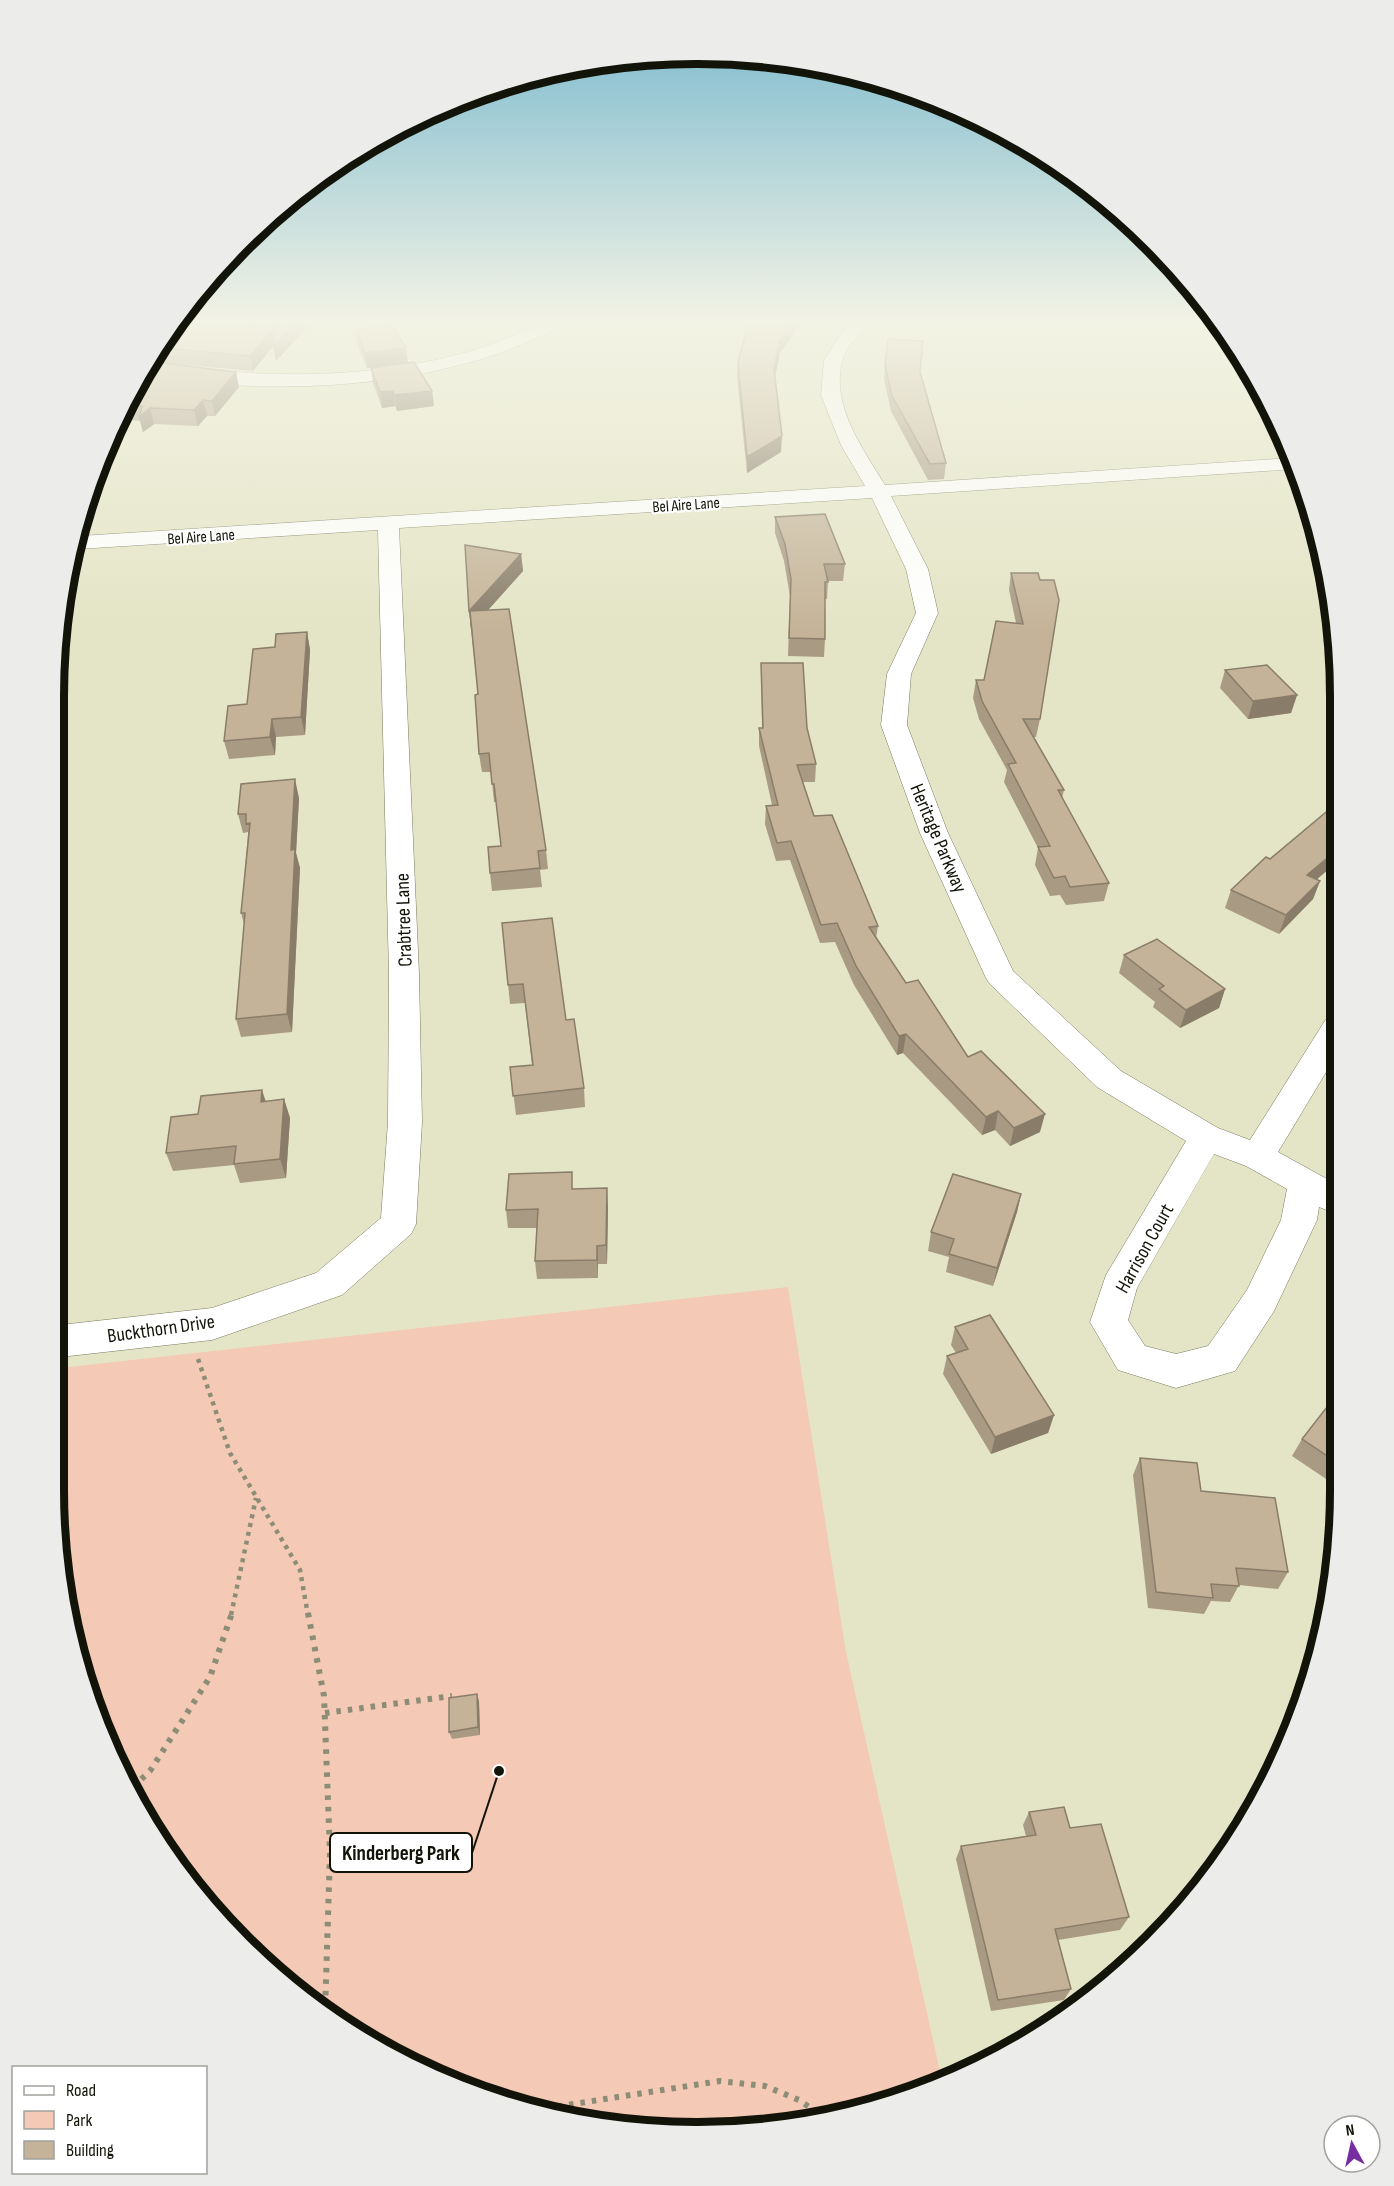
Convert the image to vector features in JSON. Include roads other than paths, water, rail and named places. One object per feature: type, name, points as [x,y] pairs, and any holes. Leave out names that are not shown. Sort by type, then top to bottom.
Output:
[{"type":"street","name":"Heritage Parkway","points":[[843,426],[917,569],[927,613],[899,674],[894,725],[934,833],[1000,976],[1109,1079],[1206,1137],[1258,1157],[1321,1191]]},
{"type":"street","name":"Bel Aire Lane","points":[[84,543],[1285,465]]},
{"type":"street","name":"Crabtree Lane","points":[[329,1284],[398,1224],[405,1122],[404,974],[388,524]]},
{"type":"street","points":[[1258,1157],[1330,1039]]},
{"type":"street","name":"Harrison Court","points":[[1206,1137],[1119,1286],[1109,1322],[1132,1358],[1176,1371],[1221,1359],[1261,1300],[1299,1220],[1321,1191]]},
{"type":"street","name":"Buckthorn Drive","points":[[64,1341],[212,1324],[329,1284]]},
{"type":"place","name":"Kinderberg Park","points":[[499,1771]]}]
